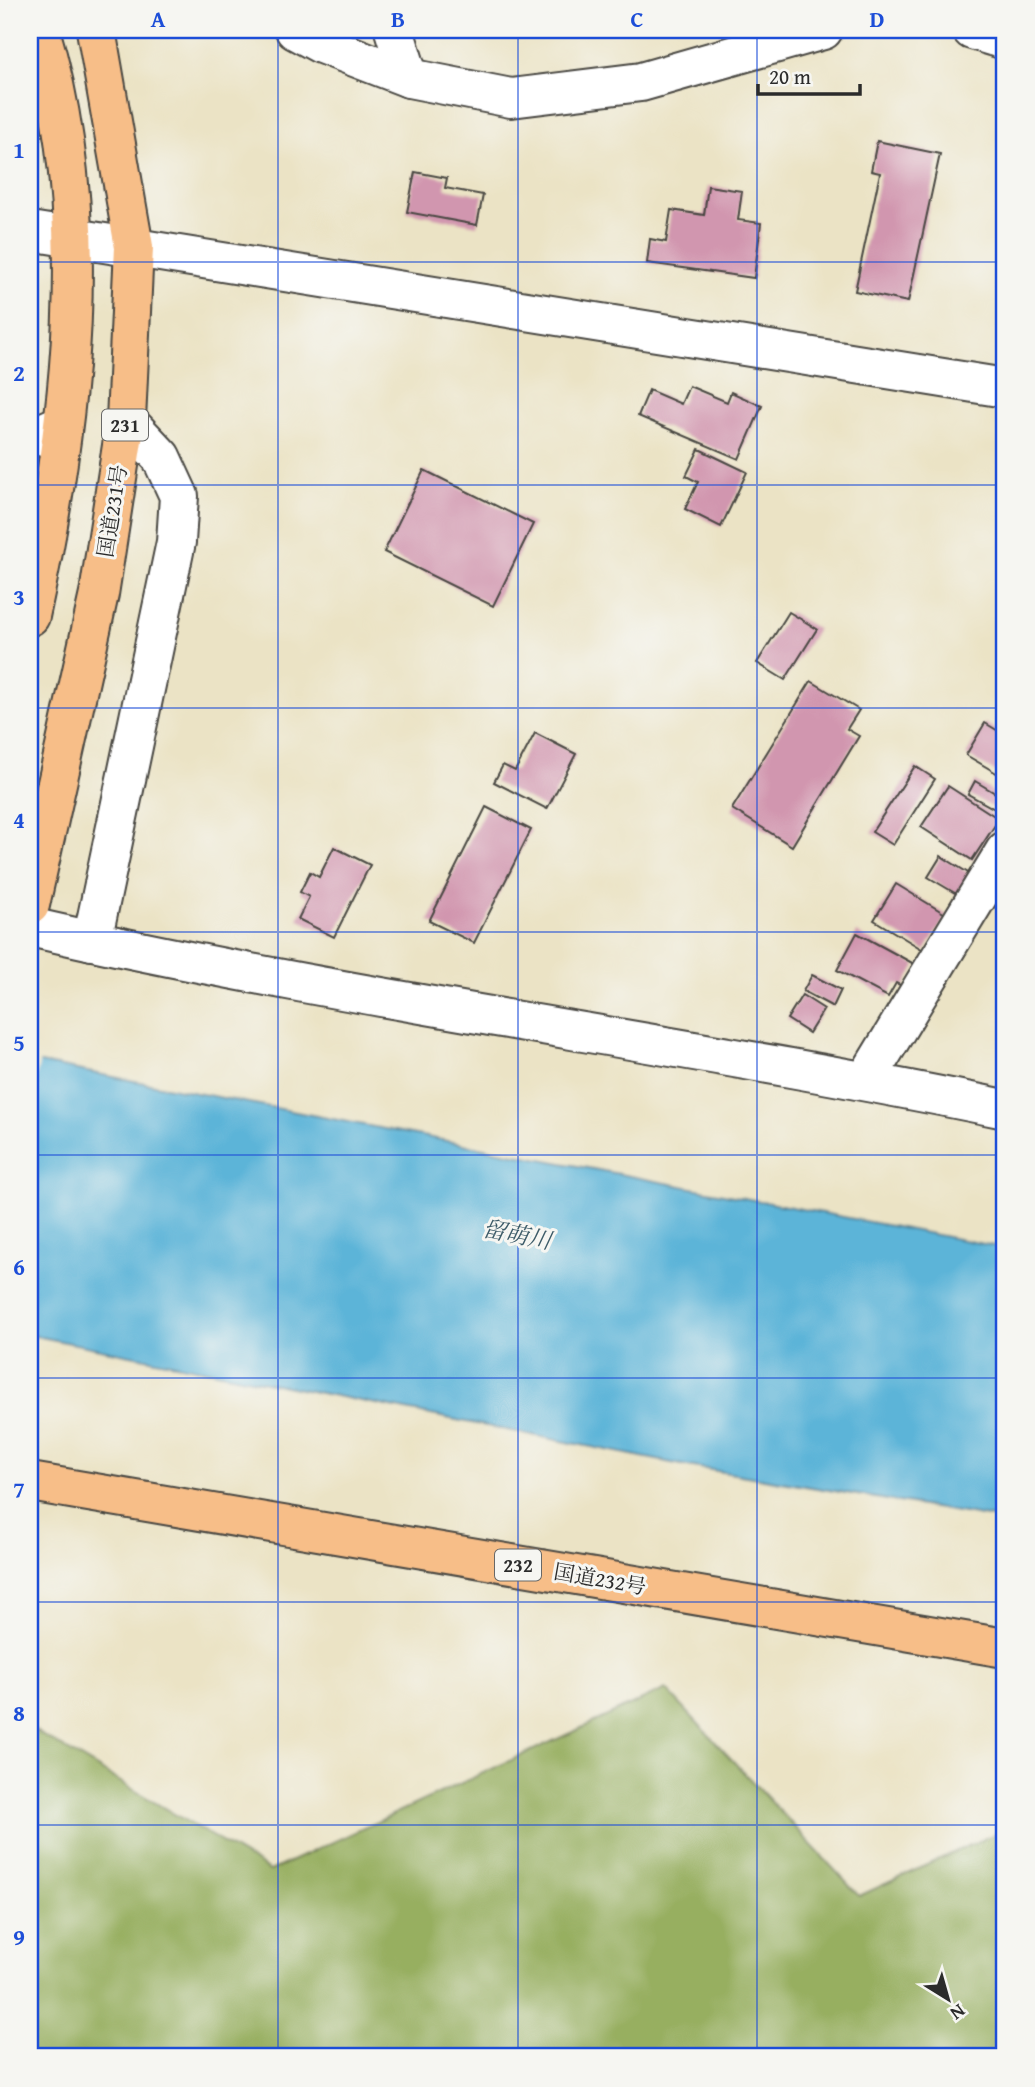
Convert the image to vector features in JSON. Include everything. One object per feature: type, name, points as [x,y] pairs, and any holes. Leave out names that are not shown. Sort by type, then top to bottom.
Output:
[{"type":"highway","points":[[30,617],[46,431],[74,330],[65,140],[40,30]]},
{"type":"highway","name":"国道231号","points":[[30,905],[99,594],[126,420],[134,247],[96,30]]},
{"type":"highway","name":"国道232号","points":[[30,1482],[1005,1648]]},
{"type":"street","points":[[295,30],[321,44],[410,78],[510,98],[641,82],[823,30]]},
{"type":"street","points":[[394,30],[410,78]]},
{"type":"street","points":[[972,30],[1005,40]]},
{"type":"street","points":[[30,231],[1005,388]]},
{"type":"street","points":[[92,941],[176,542],[179,496],[161,457],[126,420]]},
{"type":"street","points":[[866,1080],[1005,851]]},
{"type":"street","points":[[30,927],[331,988],[866,1080],[1005,1109]]},
{"type":"green space","points":[[666,1689],[859,1896],[1005,1829],[1005,2057],[30,2057],[30,1728],[270,1871]]},
{"type":"water","name":"留萌川","points":[[30,1061],[1005,1248],[1005,1520],[682,1465],[30,1335]]},
{"type":"pier","points":[[30,1058],[40,1060],[30,1104]]},
{"type":"building","points":[[877,141],[940,154],[908,302],[855,291],[880,173],[871,171]]},
{"type":"building","points":[[415,172],[447,178],[445,188],[483,195],[477,225],[407,212]]},
{"type":"building","points":[[708,186],[742,191],[738,220],[761,223],[754,278],[647,263],[650,239],[666,242],[671,210],[704,215]]},
{"type":"building","points":[[689,386],[727,402],[731,392],[762,406],[739,459],[638,416],[649,390],[681,404]]},
{"type":"building","points":[[699,449],[747,472],[721,527],[685,509],[698,482],[686,476]]},
{"type":"building","points":[[424,470],[533,524],[493,606],[384,552]]},
{"type":"building","points":[[789,612],[817,629],[785,680],[757,663]]},
{"type":"building","points":[[811,681],[859,710],[847,729],[859,736],[792,846],[732,809]]},
{"type":"building","points":[[985,723],[1005,735],[1005,778],[966,755]]},
{"type":"building","points":[[535,733],[576,754],[547,809],[494,782],[503,765],[515,771]]},
{"type":"building","points":[[915,766],[935,779],[893,845],[872,832]]},
{"type":"building","points":[[975,781],[1005,799],[1002,813],[968,794]]},
{"type":"building","points":[[948,786],[999,819],[972,860],[921,827]]},
{"type":"building","points":[[486,807],[531,830],[474,943],[429,921]]},
{"type":"building","points":[[334,847],[370,865],[334,937],[298,919],[309,897],[300,892],[310,872],[319,877]]},
{"type":"building","points":[[941,856],[973,876],[960,896],[928,877]]},
{"type":"building","points":[[896,884],[947,915],[925,951],[874,920]]},
{"type":"building","points":[[857,933],[916,965],[904,987],[896,983],[888,997],[837,970]]},
{"type":"building","points":[[812,975],[841,990],[833,1007],[803,991]]},
{"type":"building","points":[[802,995],[824,1009],[809,1033],[787,1019]]}]
